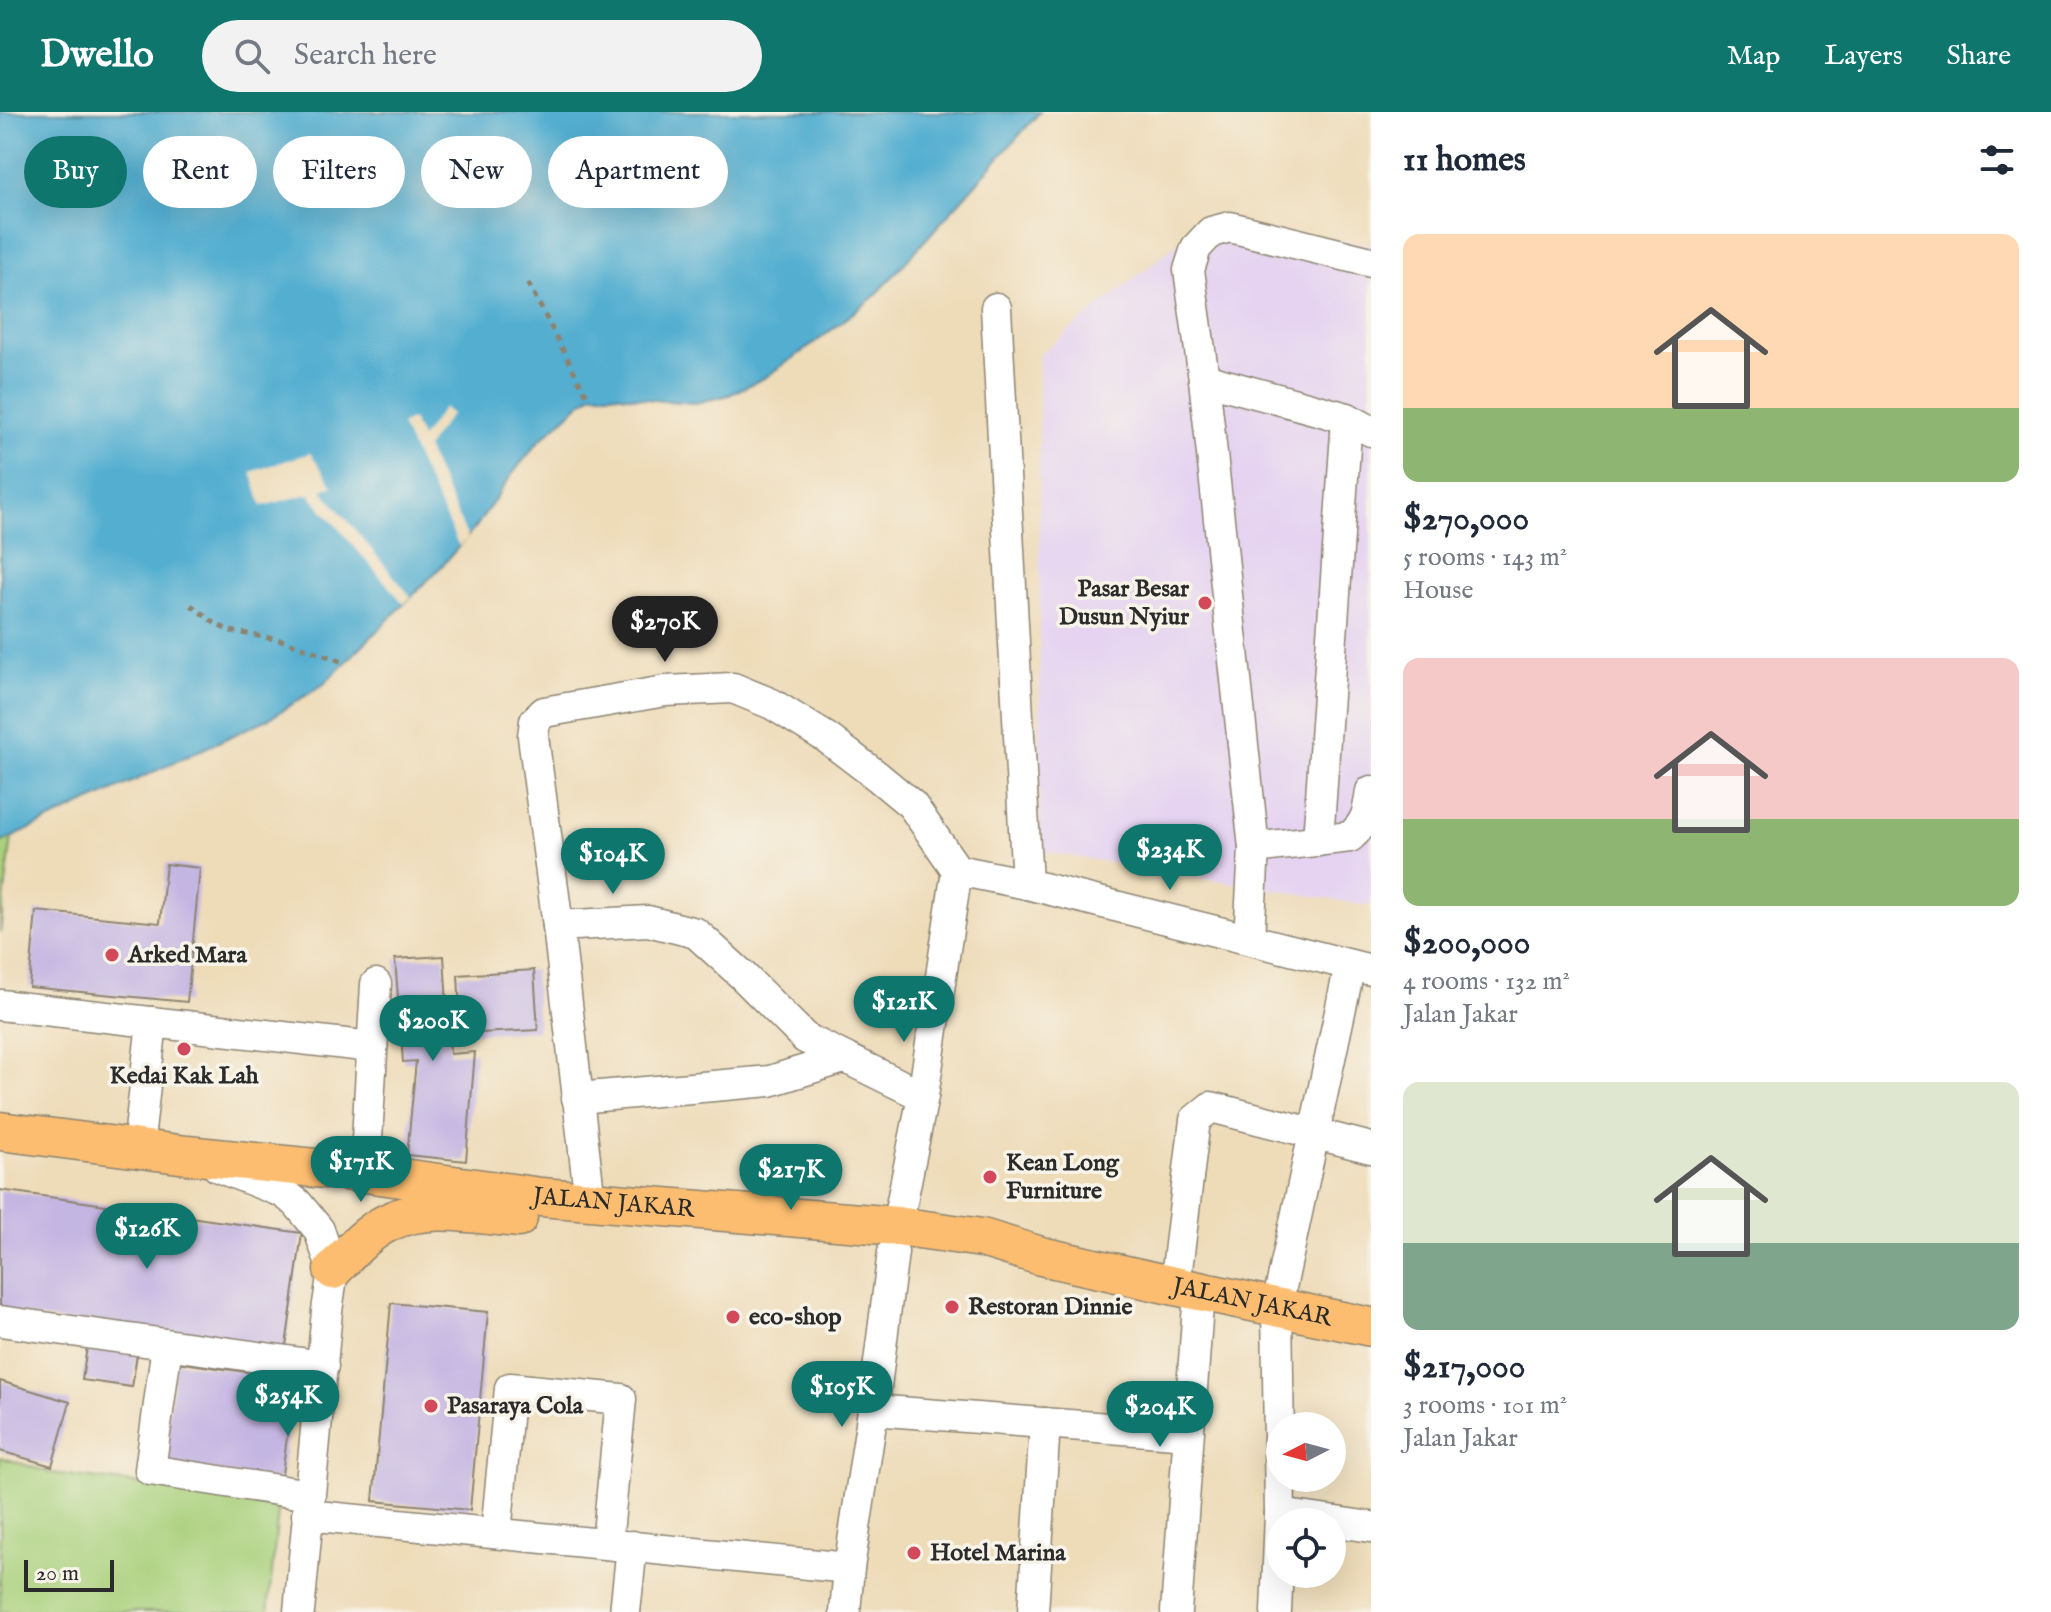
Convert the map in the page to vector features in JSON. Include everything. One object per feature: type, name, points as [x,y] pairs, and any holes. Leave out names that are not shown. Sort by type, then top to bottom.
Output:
[{"type":"main road","name":"JALAN JAKAR","points":[[0,1131],[895,1239]]},
{"type":"main road","name":"JALAN JAKAR","points":[[333,1270],[352,1250],[388,1222],[436,1211],[593,1227],[895,1239],[982,1238],[1041,1256],[1371,1327]]},
{"type":"street","points":[[1249,939],[1254,848],[1204,379],[1189,270],[1196,248],[1211,232],[1230,227],[1371,262]]},
{"type":"street","points":[[996,308],[1027,884]]},
{"type":"street","points":[[1204,379],[1359,425],[1318,841]]},
{"type":"street","points":[[590,1202],[533,736],[535,721],[544,712],[665,691],[733,688],[772,704],[827,738],[912,805],[957,870],[923,1096],[895,1239],[845,1612]]},
{"type":"street","points":[[1254,848],[1350,837],[1361,827],[1367,814],[1371,791]]},
{"type":"street","points":[[957,870],[1027,884],[1361,968],[1313,1134],[1277,1306],[1280,1508]]},
{"type":"street","points":[[558,926],[648,921],[696,933],[805,1038],[923,1096]]},
{"type":"street","points":[[365,1173],[376,984]]},
{"type":"street","points":[[0,1005],[372,1047]]},
{"type":"street","points":[[138,1149],[152,1022]]},
{"type":"street","points":[[577,1098],[770,1081],[844,1058]]},
{"type":"street","points":[[1176,1612],[1188,1434],[1187,1289],[1195,1120],[1211,1107],[1371,1148]]},
{"type":"street","points":[[187,1155],[282,1192],[297,1203],[319,1230],[333,1270],[299,1612]]},
{"type":"street","points":[[0,1321],[323,1366]]},
{"type":"street","points":[[167,1345],[150,1470],[308,1505],[496,1533],[849,1568]]},
{"type":"street","points":[[496,1533],[510,1388],[621,1399],[620,1545],[625,1612]]},
{"type":"street","points":[[873,1410],[1188,1434]]},
{"type":"street","points":[[1033,1612],[1045,1423]]},
{"type":"street","points":[[1346,1523],[1371,1527]]},
{"type":"street","points":[[1276,1612],[1277,1588]]},
{"type":"path","points":[[528,283],[588,398]]},
{"type":"path","points":[[191,605],[217,625],[231,631],[285,641],[346,663]]},
{"type":"shaded area","name":"Pasar Besar Dusun Nyiur","points":[[1204,222],[1371,245],[1371,906],[1040,851],[1039,355]]},
{"type":"green space","points":[[12,837],[0,933],[0,843]]},
{"type":"green space","points":[[0,1457],[51,1473],[279,1501],[268,1612],[0,1612]]},
{"type":"water","points":[[0,112],[1040,112],[876,295],[766,377],[729,395],[695,403],[593,394],[539,441],[476,527],[441,567],[324,684],[270,718],[0,843]]},
{"type":"pier","points":[[444,407],[451,414],[426,448],[468,538],[459,546],[401,425],[412,419],[421,438]]},
{"type":"pier","points":[[310,453],[333,486],[322,490],[411,597],[404,604],[309,494],[262,506],[251,472]]},
{"type":"building","name":"Arked Mara","points":[[166,864],[200,868],[187,1002],[29,987],[36,911],[160,923]]},
{"type":"building","points":[[444,956],[450,1054],[475,1052],[466,1161],[407,1155],[416,1061],[403,1062],[395,959]]},
{"type":"building","points":[[534,970],[538,1030],[461,1034],[458,975]]},
{"type":"building","points":[[0,1190],[302,1233],[285,1353],[0,1312]]},
{"type":"building","name":"Pasaraya Cola","points":[[391,1303],[488,1312],[470,1510],[373,1501]]},
{"type":"building","points":[[87,1347],[137,1354],[132,1387],[82,1380]]},
{"type":"building","points":[[176,1362],[295,1379],[281,1481],[162,1463]]},
{"type":"building","points":[[0,1381],[70,1402],[52,1466],[0,1451]]},
{"type":"place","name":"Pasar Besar Dusun Nyiur","points":[[1205,603]]},
{"type":"place","name":"Arked Mara","points":[[112,955]]},
{"type":"place","name":"Kedai Kak Lah","points":[[184,1049]]},
{"type":"place","name":"Kean Long Furniture","points":[[990,1177]]},
{"type":"place","name":"Restoran Dinnie","points":[[952,1307]]},
{"type":"place","name":"eco-shop","points":[[733,1317]]},
{"type":"place","name":"Pasaraya Cola","points":[[431,1406]]},
{"type":"place","name":"Hotel Marina","points":[[914,1553]]}]
